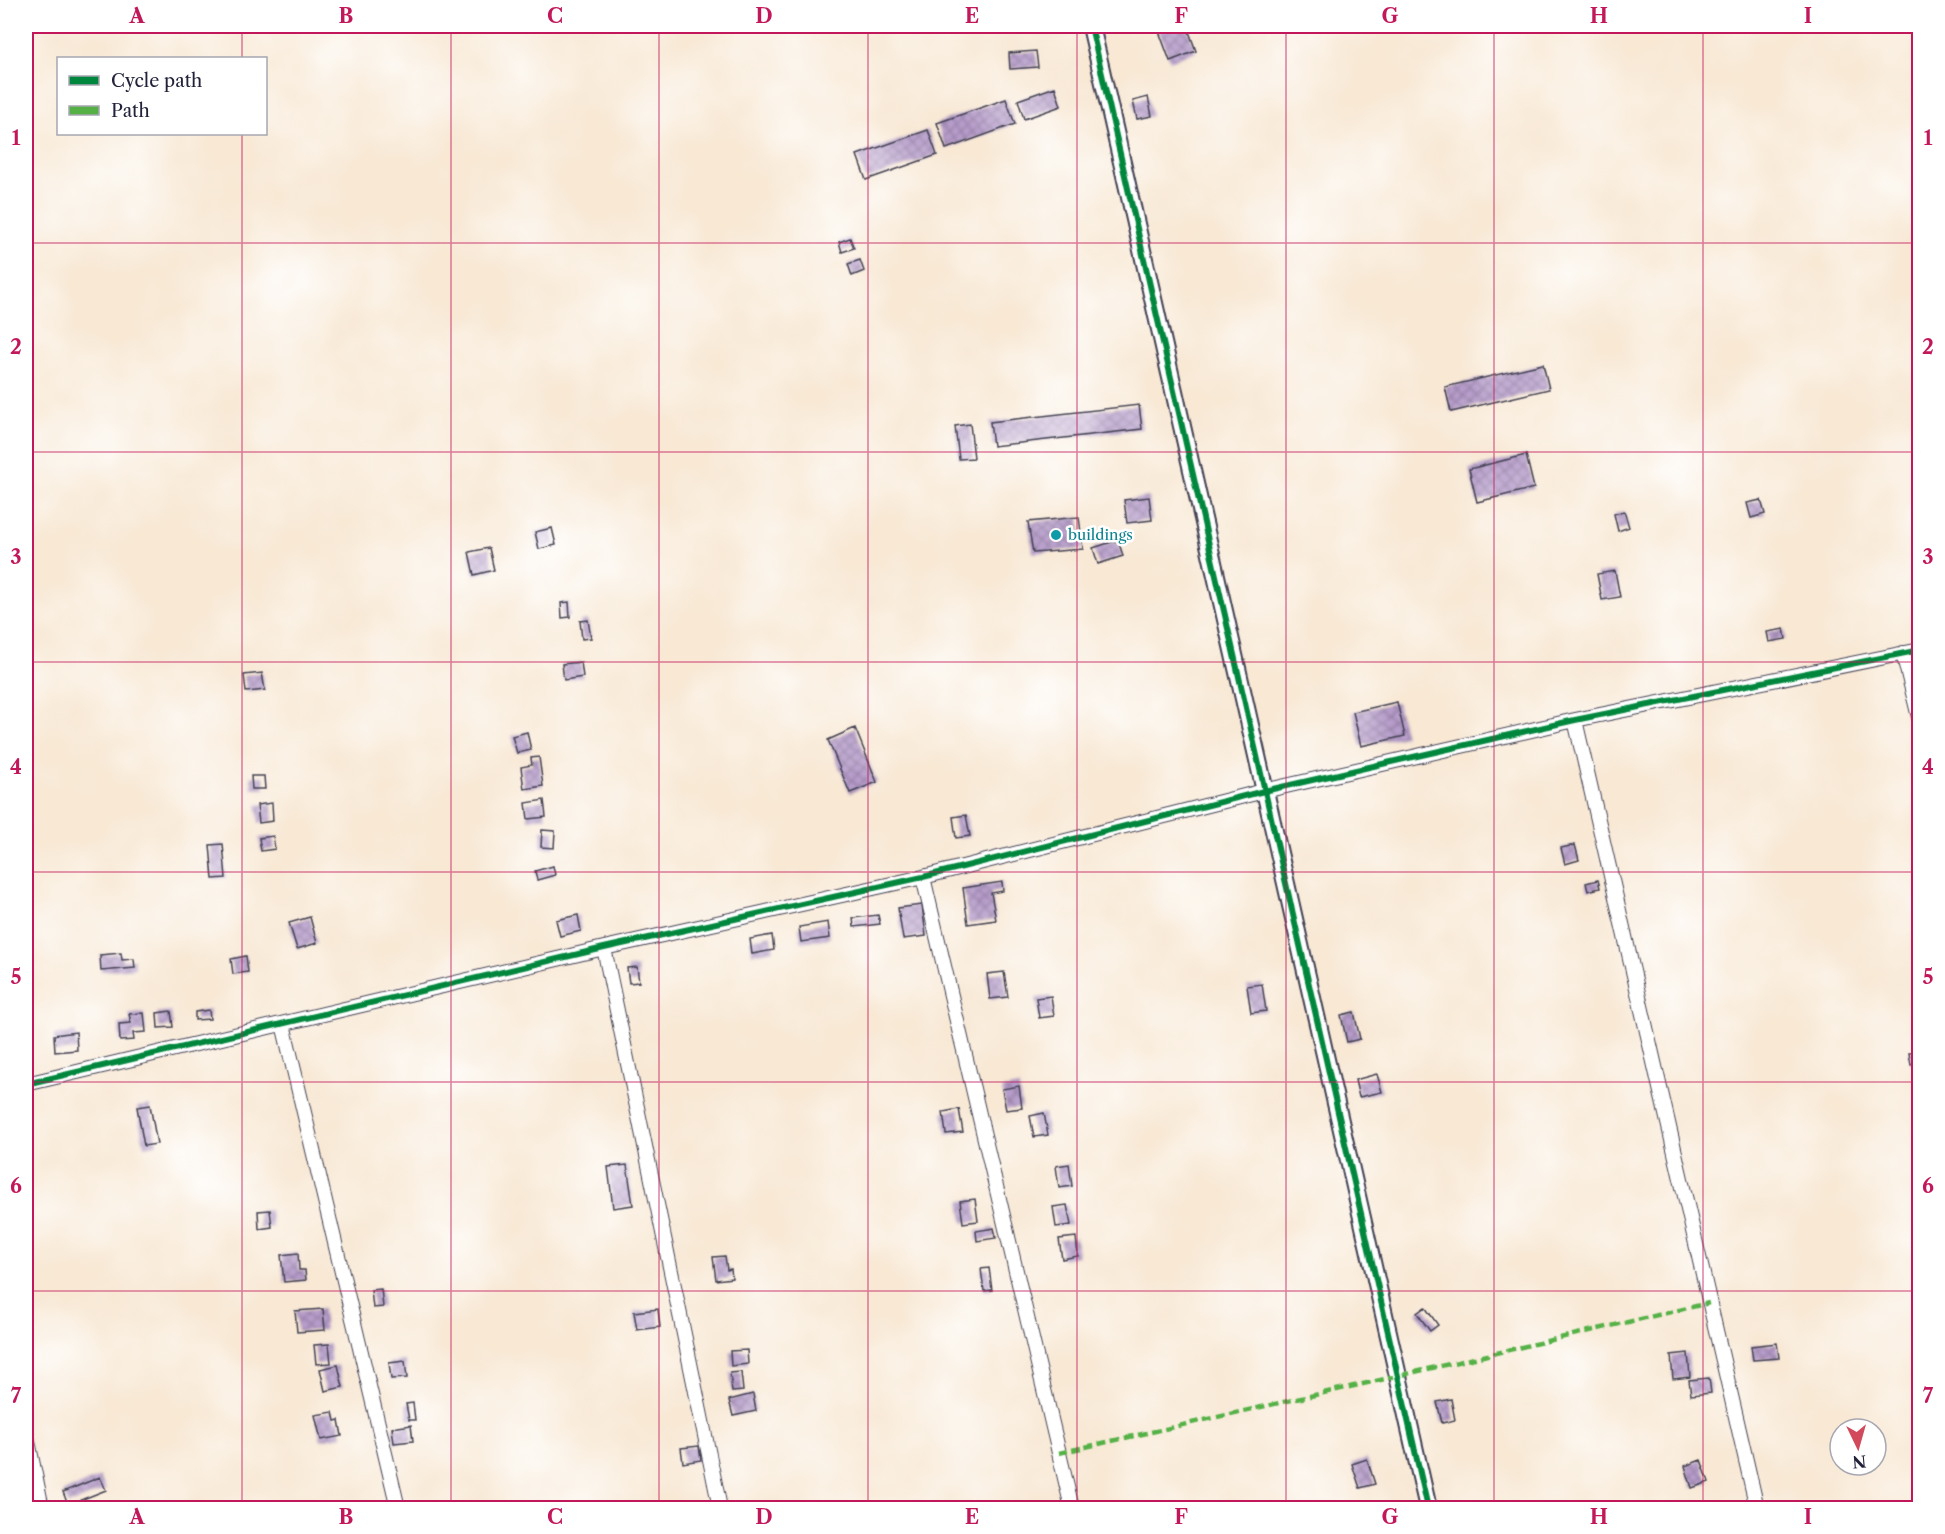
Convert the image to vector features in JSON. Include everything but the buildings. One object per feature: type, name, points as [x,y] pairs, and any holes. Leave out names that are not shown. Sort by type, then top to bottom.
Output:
[{"type":"street","points":[[1091,26],[1428,1509]]},
{"type":"street","points":[[26,1084],[604,948],[923,877],[1264,791],[1575,720],[1920,650]]},
{"type":"street","points":[[1903,654],[1920,721]]},
{"type":"street","points":[[1575,720],[1756,1509]]},
{"type":"street","points":[[923,877],[1072,1509]]},
{"type":"street","points":[[604,948],[720,1509]]},
{"type":"street","points":[[283,1024],[398,1509]]},
{"type":"street","points":[[26,1432],[42,1509]]},
{"type":"marked path","points":[[1059,1453],[1709,1303]]},
{"type":"cycle path","points":[[1091,26],[1428,1508]]},
{"type":"cycle path","points":[[26,1084],[604,948],[923,877],[1264,791],[1575,720],[1920,650]]},
{"type":"place","name":"buildings","points":[[1056,535]]}]
